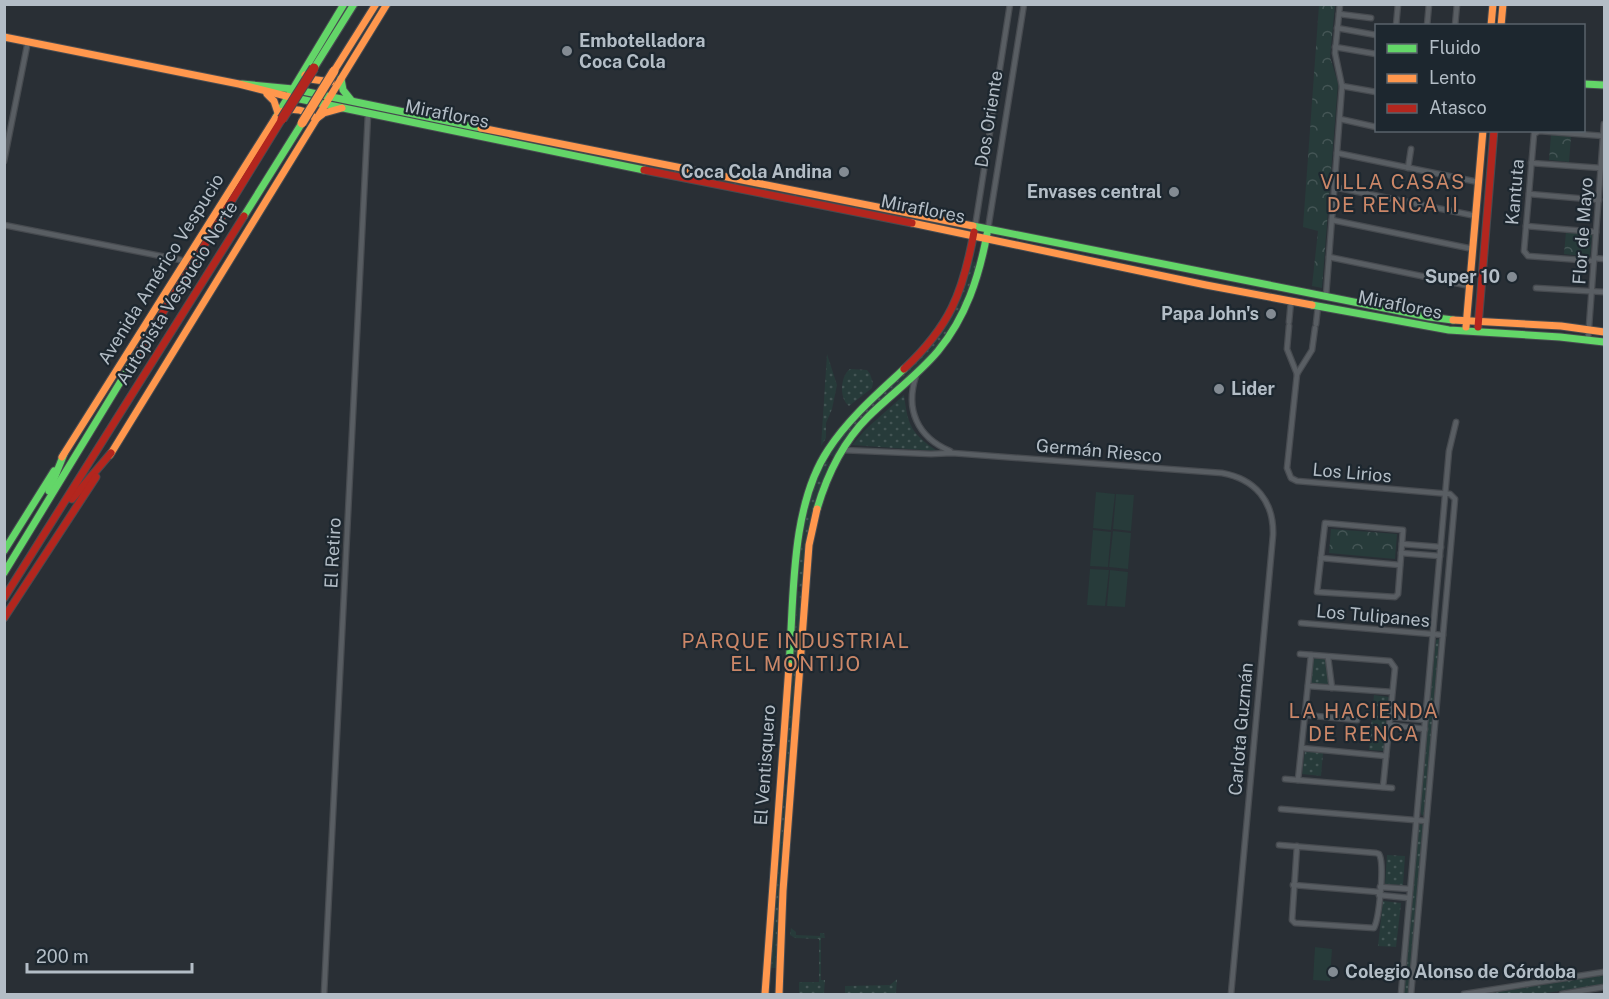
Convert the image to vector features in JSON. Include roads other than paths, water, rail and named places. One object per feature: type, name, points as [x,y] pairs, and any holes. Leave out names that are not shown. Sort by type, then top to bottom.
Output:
[{"type":"main road","name":"Avenida Américo Vespucio","points":[[4,551],[280,116],[302,72],[344,4]]},
{"type":"main road","name":"Autopista Vespucio Norte","points":[[4,573],[280,116],[314,68],[354,4]]},
{"type":"main road","name":"Autopista Vespucio Norte","points":[[4,598],[182,318],[302,123],[338,75],[376,4]]},
{"type":"main road","points":[[4,618],[111,453],[327,100],[338,75],[387,4]]},
{"type":"main road","points":[[1491,24],[1493,4]]},
{"type":"main road","points":[[1501,24],[1503,4]]},
{"type":"main road","name":"Miraflores","points":[[4,37],[239,84],[264,92],[290,93]]},
{"type":"main road","points":[[302,72],[310,79],[324,82],[338,75]]},
{"type":"main road","points":[[338,75],[343,90],[351,100]]},
{"type":"main road","name":"Miraflores","points":[[239,84],[253,84],[327,100],[351,100],[864,204],[1156,275],[1427,327],[1589,329],[1605,332]]},
{"type":"main road","points":[[1585,84],[1605,85]]},
{"type":"main road","points":[[264,92],[274,101],[280,116],[292,109],[304,111],[316,118]]},
{"type":"main road","name":"Miraflores","points":[[327,100],[344,108],[368,114],[864,214],[975,231]]},
{"type":"main road","points":[[316,118],[324,113],[344,108]]},
{"type":"main road","points":[[1466,327],[1483,132]]},
{"type":"main road","points":[[1481,147],[1487,132]]},
{"type":"main road","points":[[1478,327],[1494,132]]},
{"type":"main road","points":[[864,204],[866,208],[864,214]]},
{"type":"main road","name":"El Ventisquero","points":[[765,994],[794,589],[802,512],[808,488],[830,445],[845,425],[923,351],[941,328],[953,308],[964,281],[975,231]]},
{"type":"main road","name":"Miraflores","points":[[987,234],[1159,262],[1429,317],[1466,327]]},
{"type":"main road","name":"El Ventisquero","points":[[779,994],[791,783],[805,589],[813,518],[820,493],[842,450],[866,420],[939,350],[956,327],[973,293],[987,234]]},
{"type":"main road","points":[[970,255],[983,258]]},
{"type":"main road","points":[[1156,275],[1159,262]]},
{"type":"main road","points":[[1427,327],[1429,317]]},
{"type":"main road","name":"Miraflores","points":[[1478,327],[1605,342]]},
{"type":"main road","points":[[50,526],[111,453]]},
{"type":"main road","points":[[38,519],[64,454]]},
{"type":"main road","points":[[794,589],[805,589]]},
{"type":"main road","points":[[779,783],[791,783]]},
{"type":"main road","points":[[766,973],[780,974]]},
{"type":"street","name":"Dos Oriente","points":[[975,231],[1011,4]]},
{"type":"street","name":"Dos Oriente","points":[[987,234],[1024,4]]},
{"type":"street","points":[[1326,296],[1342,86],[1335,58],[1340,4]]},
{"type":"street","points":[[1396,24],[1398,4]]},
{"type":"street","points":[[1427,24],[1429,4]]},
{"type":"street","points":[[1455,24],[1457,4]]},
{"type":"street","points":[[1339,14],[1371,18]]},
{"type":"street","points":[[1337,28],[1375,35]]},
{"type":"street","points":[[4,161],[28,41]]},
{"type":"street","points":[[1335,47],[1375,54]]},
{"type":"street","points":[[1342,86],[1375,92]]},
{"type":"street","name":"El Retiro","points":[[324,994],[368,114]]},
{"type":"street","points":[[1340,119],[1375,127]]},
{"type":"street","name":"Flor de Mayo","points":[[1588,340],[1605,124]]},
{"type":"street","name":"Kantuta","points":[[1571,132],[1535,132],[1525,254],[1594,259]]},
{"type":"street","points":[[1571,132],[1604,136]]},
{"type":"street","points":[[1408,168],[1411,149]]},
{"type":"street","points":[[1337,153],[1479,182]]},
{"type":"street","points":[[1531,163],[1601,168]]},
{"type":"street","points":[[1334,187],[1476,216]]},
{"type":"street","points":[[1529,194],[1599,200]]},
{"type":"street","points":[[1332,220],[1473,249]]},
{"type":"street","points":[[4,225],[186,261]]},
{"type":"street","points":[[1526,226],[1597,228],[1605,226]]},
{"type":"street","points":[[1329,257],[1470,286]]},
{"type":"street","points":[[1594,259],[1605,259]]},
{"type":"street","points":[[1536,288],[1605,292]]},
{"type":"street","points":[[1291,301],[1287,349],[1297,374]]},
{"type":"street","points":[[1297,374],[1312,350],[1318,306]]},
{"type":"street","name":"Germán Riesco","points":[[917,373],[911,397],[912,413],[916,423],[929,439],[952,453]]},
{"type":"street","name":"Los Lirios","points":[[1297,374],[1287,468],[1291,478],[1297,481],[1445,495]]},
{"type":"street","points":[[1401,994],[1449,451],[1456,422]]},
{"type":"street","name":"Germán Riesco","points":[[842,450],[952,453],[1222,473],[1242,479]]},
{"type":"street","name":"Carlota Guzmán","points":[[1231,994],[1273,529],[1266,500],[1256,488],[1242,479]]},
{"type":"street","points":[[1411,994],[1455,500],[1453,495],[1445,495]]},
{"type":"street","points":[[1325,524],[1403,530],[1401,553],[1398,594],[1395,597],[1317,592],[1325,524]]},
{"type":"street","points":[[1402,544],[1441,547]]},
{"type":"street","points":[[1401,553],[1440,556]]},
{"type":"street","points":[[1321,558],[1400,564]]},
{"type":"street","name":"Los Tulipanes","points":[[1301,623],[1443,635]]},
{"type":"street","points":[[1300,654],[1393,664],[1395,668],[1383,787]]},
{"type":"street","points":[[1298,780],[1311,655]]},
{"type":"street","points":[[1328,657],[1332,688]]},
{"type":"street","points":[[1308,686],[1392,692]]},
{"type":"street","points":[[1305,715],[1357,720]]},
{"type":"street","points":[[1391,717],[1425,720]]},
{"type":"street","points":[[1390,725],[1425,729]]},
{"type":"street","points":[[1302,748],[1386,756]]},
{"type":"street","points":[[1285,779],[1392,788]]},
{"type":"street","points":[[1281,809],[1426,821]]},
{"type":"street","points":[[1279,845],[1297,846],[1378,854],[1382,858],[1374,928],[1295,922],[1290,917],[1297,846]]},
{"type":"street","points":[[1293,885],[1379,891],[1410,889]]},
{"type":"street","points":[[1379,891],[1409,898]]},
{"type":"street","points":[[1464,994],[1605,972]]},
{"type":"street","points":[[1563,994],[1605,987]]},
{"type":"place","name":"Embotelladora Coca Cola","points":[[567,51]]},
{"type":"place","name":"Coca Cola Andina","points":[[844,172]]},
{"type":"place","name":"Envases central","points":[[1174,192]]},
{"type":"place","name":"Super 10","points":[[1512,277]]},
{"type":"place","name":"Papa John's","points":[[1271,314]]},
{"type":"place","name":"Lider","points":[[1219,389]]},
{"type":"place","name":"Colegio Alonso de Córdoba","points":[[1333,972]]},
{"type":"district","name":"VILLA CASAS DE RENCA II","points":[[1393,194]]},
{"type":"district","name":"PARQUE INDUSTRIAL EL MONTIJO","points":[[796,652]]},
{"type":"district","name":"LA HACIENDA DE RENCA","points":[[1364,722]]}]
